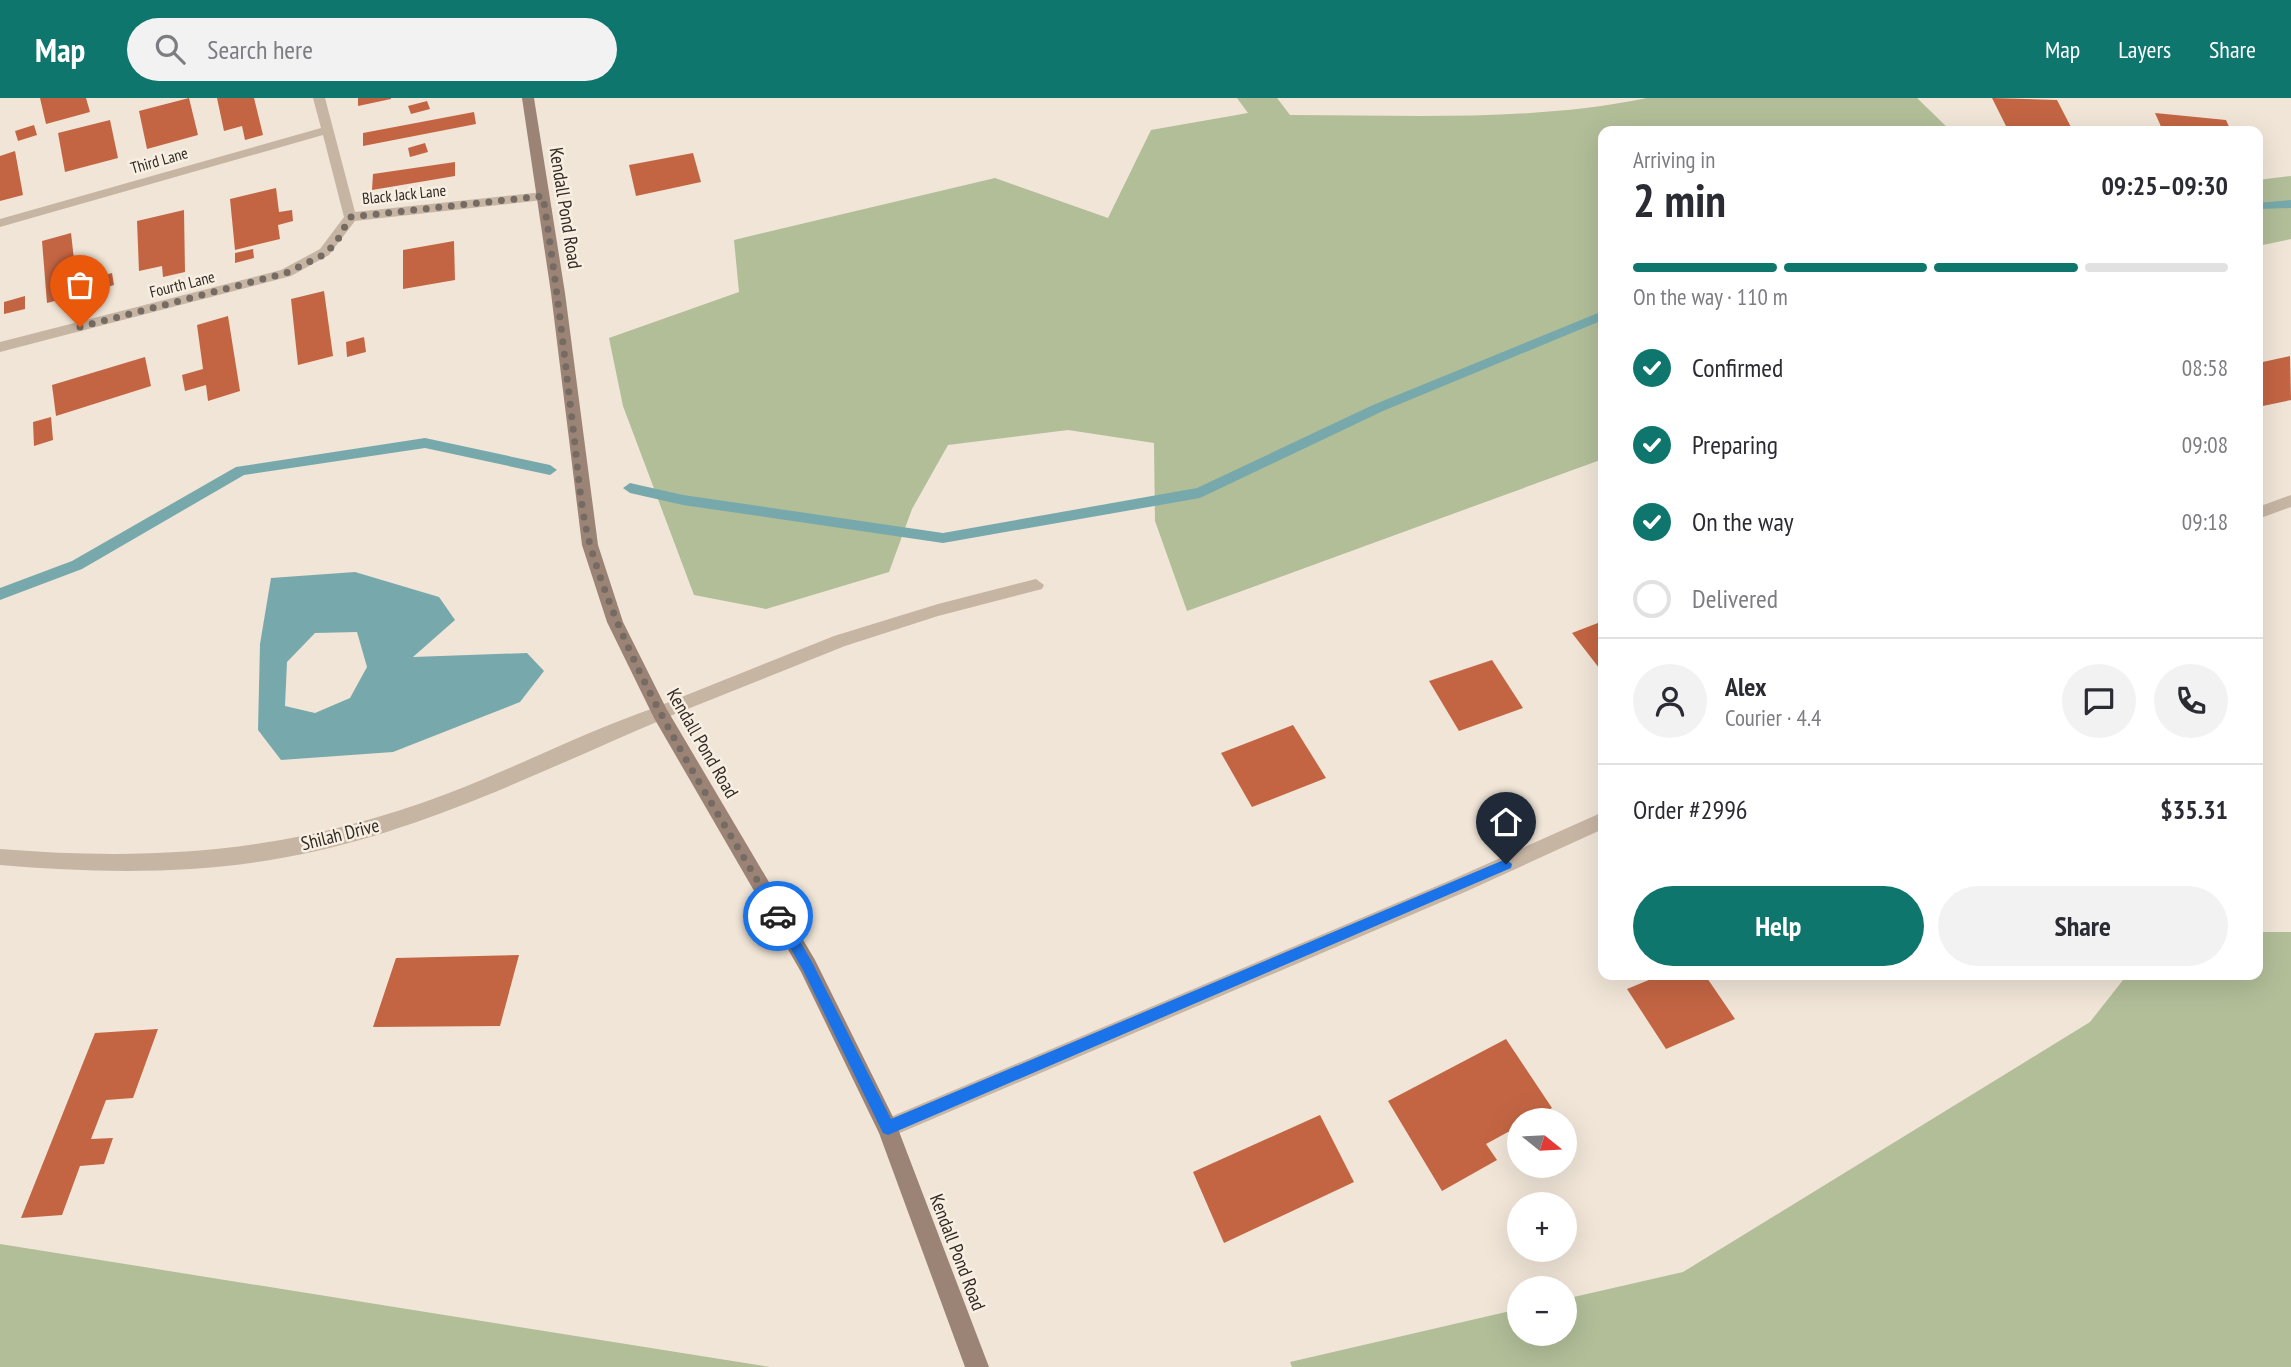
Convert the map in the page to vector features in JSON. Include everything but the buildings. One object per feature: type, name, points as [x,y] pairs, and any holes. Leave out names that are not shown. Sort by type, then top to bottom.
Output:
[{"type":"street","name":"Black Jack Lane","points":[[319,98],[350,217],[543,196]]},
{"type":"street","name":"Kendall Pond Road","points":[[527,98],[543,196],[590,545],[615,622],[660,713],[808,966],[888,1128],[977,1367]]},
{"type":"street","name":"Third Lane","points":[[0,223],[328,130]]},
{"type":"street","name":"Fourth Lane","points":[[0,347],[286,273],[323,255],[336,243],[350,217]]},
{"type":"street","points":[[2263,511],[2291,500]]},
{"type":"street","name":"Shilah Drive","points":[[0,857],[108,863],[185,861],[327,840],[454,798],[840,641],[939,610],[1036,585]]},
{"type":"street","points":[[888,1128],[1458,886],[1598,823]]},
{"type":"green space","points":[[1237,98],[1277,98],[1290,115],[1469,116],[1559,111],[1647,98],[1917,98],[1946,126],[1598,126],[1598,461],[1187,611],[1155,521],[1154,443],[1068,430],[948,445],[912,509],[889,572],[766,609],[694,595],[623,406],[609,338],[739,292],[734,240],[995,178],[1108,218],[1151,130],[1248,113]]},
{"type":"green space","points":[[2291,176],[2291,239],[2263,245],[2263,179]]},
{"type":"green space","points":[[2263,932],[2291,932],[2291,1367],[1292,1367],[1290,1362],[1507,1312],[1507,1346],[1577,1346],[1577,1296],[1683,1272],[2090,1022],[2123,980],[2263,980]]},
{"type":"green space","points":[[0,1244],[770,1367],[0,1367]]},
{"type":"water","points":[[355,572],[439,597],[455,620],[413,657],[527,653],[544,671],[520,702],[393,752],[281,760],[258,730],[260,644],[271,578]],"holes":[[[357,632],[367,667],[350,698],[315,713],[285,706],[287,662],[315,633]]]},
{"type":"waterway","points":[[2263,206],[2291,204]]},
{"type":"waterway","points":[[630,488],[683,500],[943,538],[1200,493],[1378,408],[1598,317]]},
{"type":"waterway","points":[[0,594],[77,565],[241,471],[425,443],[550,470]]},
{"type":"way so far","points":[[80,327],[242,287],[286,273],[323,255],[336,243],[350,217],[543,196],[558,293],[577,464],[590,545],[598,571],[615,622],[660,713],[778,916]]},
{"type":"route","points":[[778,916],[808,966],[888,1128],[1506,864]]}]
